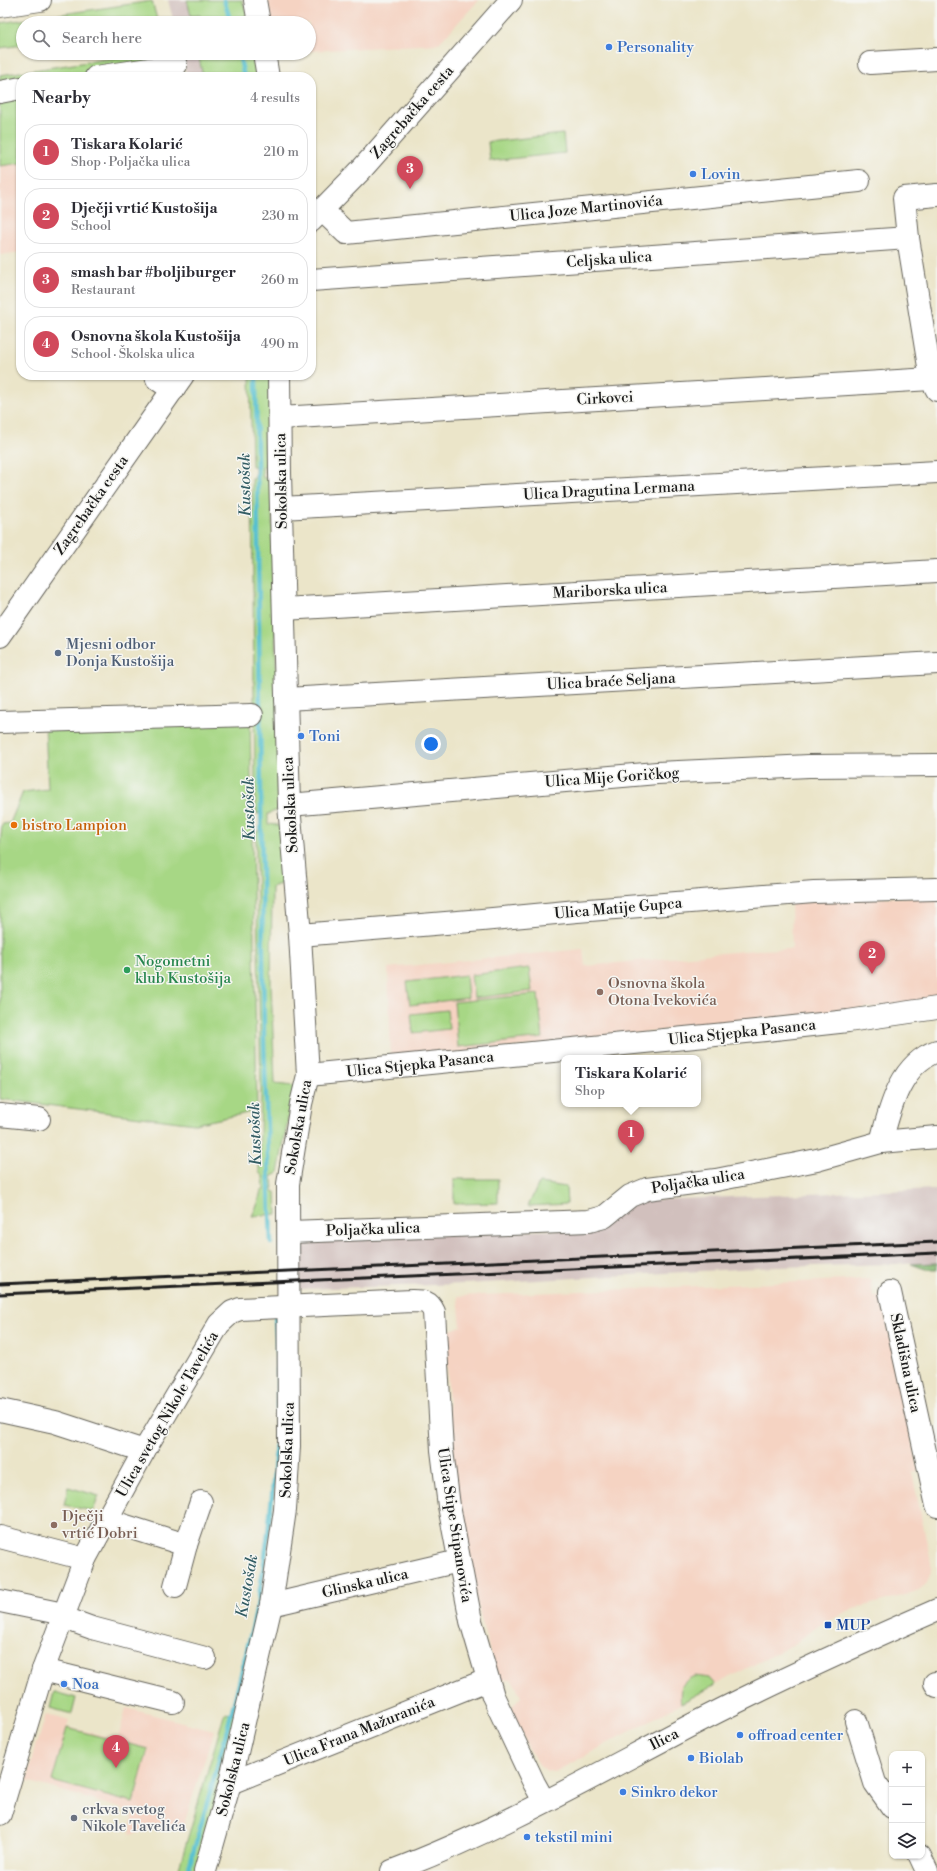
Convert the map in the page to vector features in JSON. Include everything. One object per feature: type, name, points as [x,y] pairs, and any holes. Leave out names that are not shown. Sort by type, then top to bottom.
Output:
[{"type":"street","points":[[0,6],[33,0]]},
{"type":"street","points":[[255,0],[258,16]]},
{"type":"street","name":"Zagrebačka cesta","points":[[317,216],[361,170],[511,0]]},
{"type":"street","points":[[870,63],[937,59]]},
{"type":"street","points":[[265,60],[267,72]]},
{"type":"street","points":[[127,72],[176,64]]},
{"type":"street","points":[[0,92],[16,89]]},
{"type":"street","name":"Ulica Joze Martinovića","points":[[317,216],[346,233],[859,181]]},
{"type":"street","points":[[934,385],[908,238],[904,198],[937,195]]},
{"type":"street","name":"Celjska ulica","points":[[316,280],[908,238]]},
{"type":"street","points":[[164,380],[178,382]]},
{"type":"street","name":"Sokolska ulica","points":[[206,1871],[230,1782],[271,1605],[285,1510],[288,1477],[280,1306],[290,1232],[288,1184],[300,1104],[308,1075],[300,935],[289,805],[279,380]]},
{"type":"street","name":"Zagrebačka cesta","points":[[0,636],[178,382]]},
{"type":"street","name":"Cirkovci","points":[[280,418],[934,385]]},
{"type":"street","name":"Ulica Dragutina Lermana","points":[[281,508],[937,472]]},
{"type":"street","name":"Mariborska ulica","points":[[284,610],[937,571]]},
{"type":"street","name":"Ulica braće Seljana","points":[[286,699],[937,663]]},
{"type":"street","points":[[0,722],[252,715]]},
{"type":"street","name":"Ulica Mije Goričkog","points":[[289,805],[657,773],[809,766],[937,766]]},
{"type":"street","name":"Ulica Matije Gupca","points":[[300,935],[474,921],[577,910],[814,892],[937,889]]},
{"type":"street","name":"Ulica Stjepka Pasanca","points":[[308,1075],[766,1030],[848,1021],[937,1008]]},
{"type":"street","points":[[881,1142],[887,1120],[902,1083],[917,1062],[928,1054],[937,1051]]},
{"type":"street","points":[[0,1115],[39,1119]]},
{"type":"street","name":"Poljačka ulica","points":[[290,1232],[588,1221],[604,1217],[630,1196],[647,1189],[669,1184],[716,1180],[817,1160],[881,1142],[937,1138]]},
{"type":"street","name":"Skladišna ulica","points":[[890,1292],[937,1506]]},
{"type":"street","name":"Ulica Stipe Stipanovića","points":[[280,1306],[418,1301],[424,1301],[430,1304],[434,1312],[442,1450],[449,1506],[471,1621],[487,1680],[527,1768],[544,1801]]},
{"type":"street","name":"Ulica svetog Nikole Tavelića","points":[[0,1814],[43,1670],[62,1616],[85,1559],[144,1451],[219,1324],[225,1317],[237,1310],[280,1306]]},
{"type":"street","points":[[0,1410],[55,1422],[144,1451]]},
{"type":"street","points":[[175,1586],[186,1545],[201,1502]]},
{"type":"street","points":[[107,1520],[186,1545]]},
{"type":"street","points":[[0,1538],[85,1559]]},
{"type":"street","name":"Glinska ulica","points":[[271,1605],[459,1561]]},
{"type":"street","points":[[0,1601],[54,1612],[92,1628],[205,1658]]},
{"type":"street","name":"Ilica","points":[[392,1871],[469,1839],[794,1674],[937,1610]]},
{"type":"street","points":[[43,1670],[173,1702]]},
{"type":"street","name":"Ulica Frana Mažuranića","points":[[230,1782],[487,1680]]},
{"type":"street","points":[[856,1722],[875,1783],[889,1803]]},
{"type":"street","points":[[921,1859],[927,1871]]},
{"type":"shaded area","points":[[168,0],[187,0],[191,16],[172,16]]},
{"type":"shaded area","points":[[259,0],[479,0],[438,44],[316,51],[316,16],[260,16]]},
{"type":"shaded area","points":[[183,60],[199,60],[202,72],[186,72]]},
{"type":"shaded area","points":[[16,164],[16,253],[0,255],[0,166]]},
{"type":"shaded area","name":"Osnovna škola Otona Ivekovića","points":[[937,896],[937,1000],[391,1061],[388,968],[583,949],[585,966],[754,950],[792,949],[791,901]]},
{"type":"shaded area","points":[[937,1189],[937,1263],[777,1267],[465,1284],[299,1289],[297,1240],[580,1229],[630,1203],[653,1200]]},
{"type":"shaded area","name":"MUP","points":[[871,1279],[873,1297],[882,1296],[919,1471],[912,1473],[931,1562],[931,1572],[927,1583],[919,1590],[908,1594],[850,1610],[814,1628],[796,1643],[555,1772],[547,1771],[540,1766],[527,1745],[512,1710],[513,1706],[521,1697],[512,1679],[501,1680],[496,1676],[475,1595],[456,1483],[449,1413],[446,1337],[448,1331],[461,1326],[458,1296]]},
{"type":"shaded area","points":[[126,1708],[214,1730],[183,1827],[170,1824],[129,1835],[134,1812],[27,1781],[36,1742],[38,1742],[46,1714],[69,1721],[67,1727],[118,1739]]},
{"type":"green space","points":[[187,0],[242,0],[248,16],[200,15],[191,16]]},
{"type":"green space","points":[[152,1],[156,16],[48,16]]},
{"type":"green space","points":[[16,21],[16,46],[0,48],[0,23]]},
{"type":"green space","points":[[101,60],[161,60],[161,62],[97,72],[20,72]]},
{"type":"green space","points":[[199,60],[257,60],[258,72],[202,72]]},
{"type":"green space","points":[[16,73],[16,85],[0,87],[0,75]]},
{"type":"green space","points":[[16,98],[16,164],[0,166],[0,100]]},
{"type":"green space","points":[[563,134],[565,153],[490,161],[488,142]]},
{"type":"green space","points":[[250,380],[272,380],[269,471],[269,466],[262,467],[263,478],[271,478],[280,809],[268,814],[268,824],[277,825],[280,827],[283,883],[272,887],[271,984],[275,1084],[294,1086],[278,1173],[272,1176],[273,1191],[276,1192],[277,1214],[252,1216],[258,1203],[261,1190],[264,1190],[263,1177],[259,1172],[261,1089],[256,832],[260,830],[260,813],[257,814],[255,803],[252,479],[255,478],[255,466],[252,466]]},
{"type":"green space","name":"Nogometni klub Kustošija","points":[[250,718],[257,1111],[195,1124],[0,1099],[0,846],[2,824],[10,823],[23,792],[48,789],[45,725]]},
{"type":"green space","points":[[529,968],[532,991],[474,998],[471,975]]},
{"type":"green space","points":[[466,975],[468,998],[410,1005],[407,982]]},
{"type":"green space","points":[[538,994],[543,1038],[458,1047],[454,1002]]},
{"type":"green space","points":[[447,1010],[449,1029],[413,1033],[411,1014]]},
{"type":"green space","points":[[454,1179],[498,1179],[498,1203],[454,1204]]},
{"type":"green space","points":[[539,1183],[566,1187],[567,1204],[528,1206]]},
{"type":"green space","points":[[937,1263],[937,1269],[925,1269],[911,1264]]},
{"type":"green space","points":[[68,1487],[99,1496],[93,1511],[64,1505]]},
{"type":"green space","points":[[695,1676],[709,1678],[715,1685],[681,1703],[680,1694],[682,1686],[687,1680]]},
{"type":"green space","points":[[54,1692],[76,1698],[72,1714],[50,1708]]},
{"type":"green space","points":[[225,1712],[239,1715],[197,1871],[178,1871]]},
{"type":"green space","points":[[67,1728],[148,1749],[133,1803],[52,1781]]},
{"type":"waterway","name":"Kustošak","points":[[224,0],[229,16]]},
{"type":"waterway","name":"Kustošak","points":[[240,60],[243,72]]},
{"type":"waterway","name":"Kustošak","points":[[256,380],[264,1041],[271,1243]]},
{"type":"waterway","name":"Kustošak","points":[[188,1871],[237,1692],[256,1610],[264,1566],[272,1494],[277,1422],[278,1385],[275,1313]]},
{"type":"railway","points":[[0,1284],[937,1242]]},
{"type":"railway","points":[[0,1294],[937,1253]]},
{"type":"place","name":"Personality","points":[[609,47]]},
{"type":"place","name":"Lovin","points":[[693,174]]},
{"type":"place","name":"smash bar #boljiburger","points":[[410,189]]},
{"type":"place","name":"Mjesni odbor Donja Kustošija","points":[[58,653]]},
{"type":"place","name":"Toni","points":[[301,736]]},
{"type":"place","name":"bistro Lampion","points":[[14,825]]},
{"type":"place","name":"Nogometni klub Kustošija","points":[[127,970]]},
{"type":"place","name":"Dječji vrtić Kustošija","points":[[872,974]]},
{"type":"place","name":"Osnovna škola Otona Ivekovića","points":[[600,992]]},
{"type":"place","name":"Tiskara Kolarić","points":[[631,1153]]},
{"type":"place","name":"Dječji vrtić Dobri","points":[[54,1525]]},
{"type":"place","name":"MUP","points":[[828,1625]]},
{"type":"place","name":"Noa","points":[[64,1684]]},
{"type":"place","name":"offroad center","points":[[740,1735]]},
{"type":"place","name":"Biolab","points":[[691,1758]]},
{"type":"place","name":"Osnovna škola Kustošija","points":[[116,1768]]},
{"type":"place","name":"Sinkro dekor","points":[[623,1792]]},
{"type":"place","name":"crkva svetog Nikole Tavelića","points":[[74,1818]]},
{"type":"place","name":"tekstil mini","points":[[527,1837]]}]
